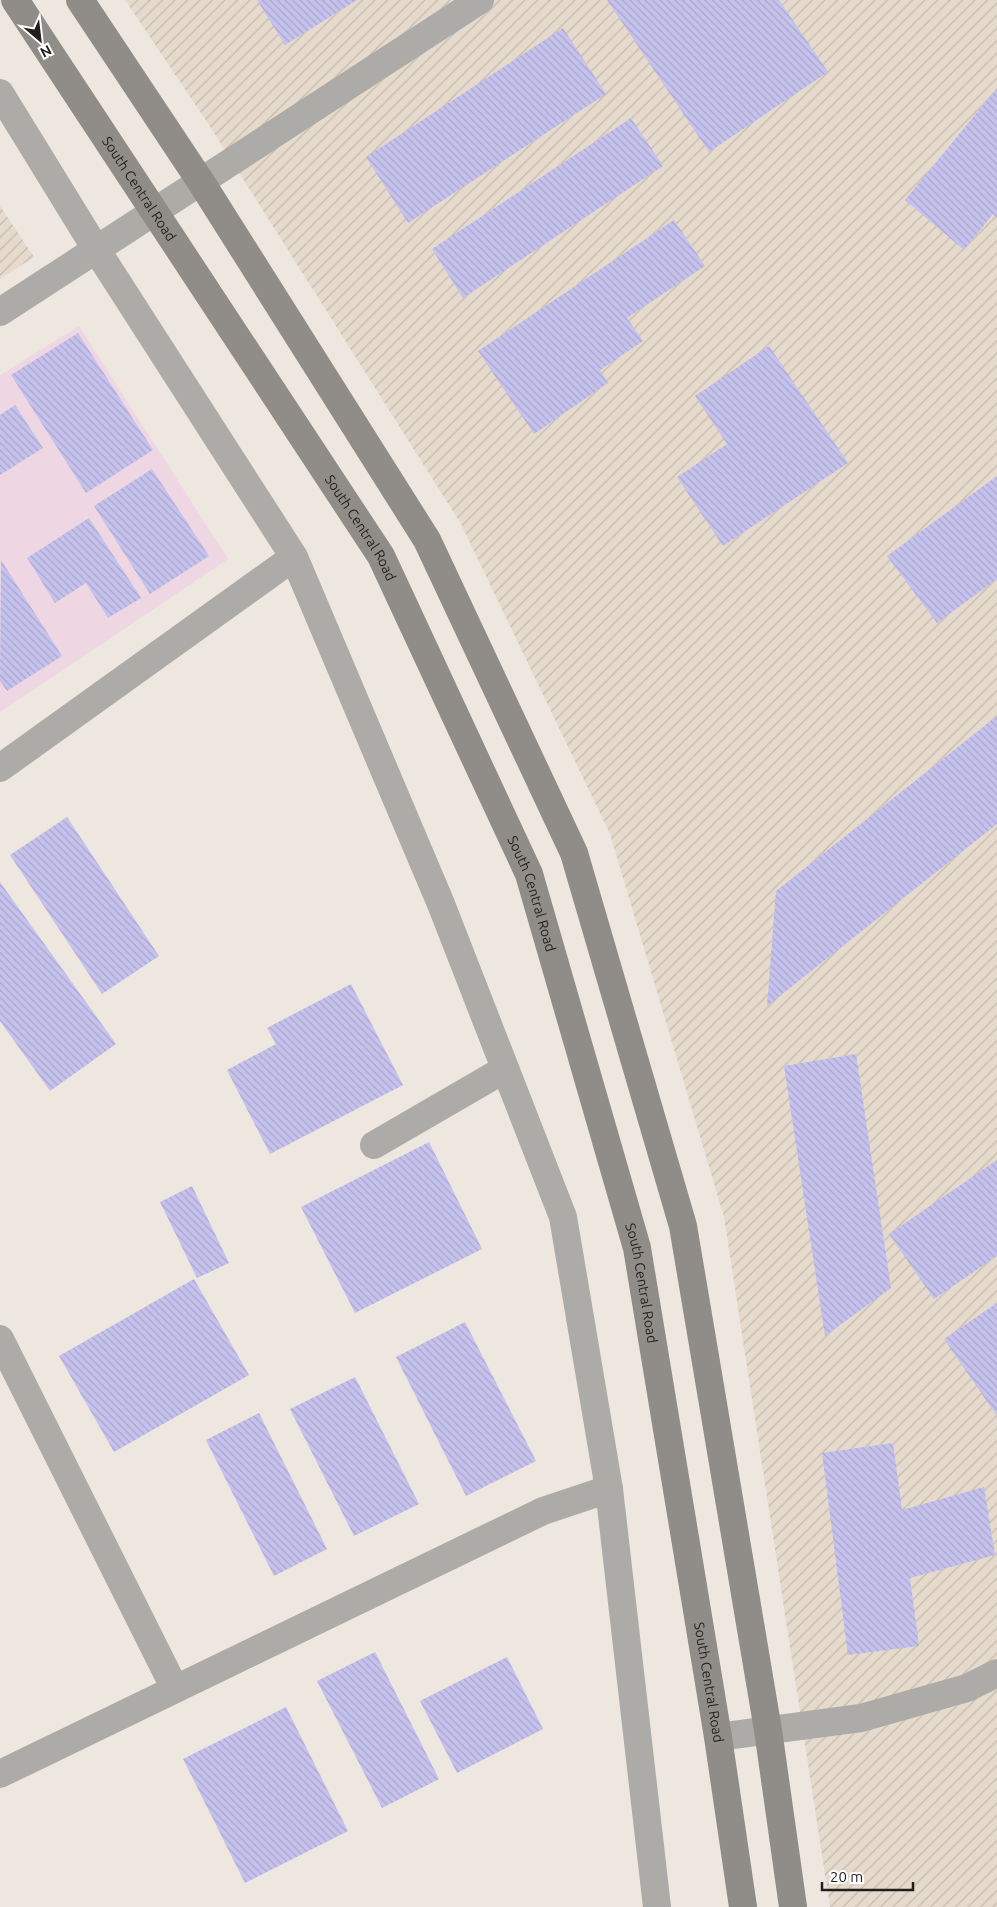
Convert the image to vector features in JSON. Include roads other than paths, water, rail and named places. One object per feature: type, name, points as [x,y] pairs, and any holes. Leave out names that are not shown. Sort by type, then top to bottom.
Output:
[{"type":"main road","name":"South Central Road","points":[[15,0],[381,556],[529,874],[637,1248],[718,1737],[743,1907]]},
{"type":"main road","points":[[80,0],[201,182],[427,540],[574,853],[683,1226],[768,1730],[793,1907]]},
{"type":"street","points":[[0,312],[480,0]]},
{"type":"street","points":[[0,93],[96,249],[294,557],[441,904],[563,1218],[609,1489],[658,1907]]},
{"type":"street","points":[[0,768],[294,557]]},
{"type":"street","points":[[374,1145],[505,1069]]},
{"type":"street","points":[[0,1339],[175,1689]]},
{"type":"street","points":[[0,1774],[543,1511],[609,1489]]},
{"type":"street","points":[[718,1737],[861,1718],[967,1688],[997,1673]]}]
